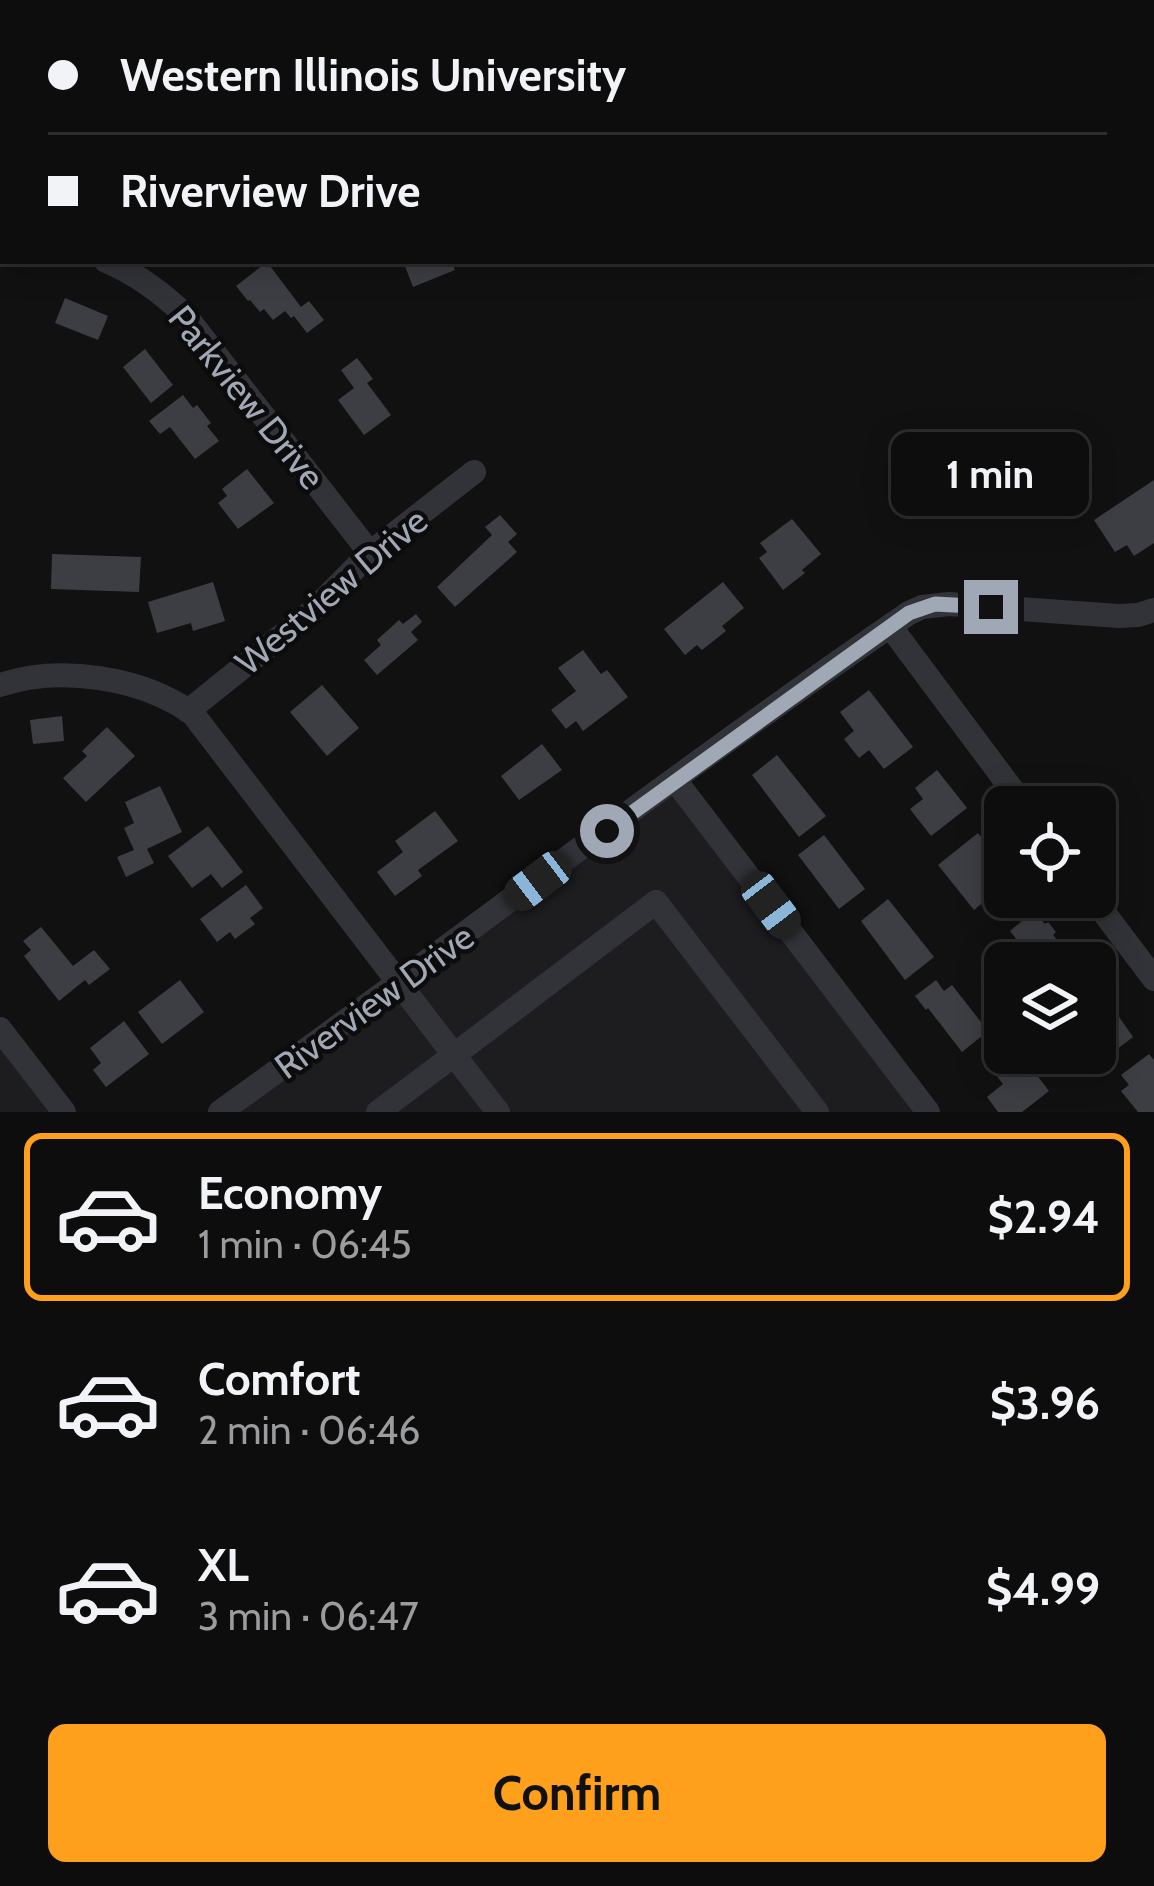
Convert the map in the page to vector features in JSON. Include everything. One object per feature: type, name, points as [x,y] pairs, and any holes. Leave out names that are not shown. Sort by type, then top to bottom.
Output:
[{"type":"street","name":"Parkview Drive","points":[[113,264],[139,276],[185,315],[370,553]]},
{"type":"street","name":"Westview Drive","points":[[188,711],[316,608],[370,553],[474,472]]},
{"type":"street","name":"Riverview Drive","points":[[220,1112],[675,780],[922,607],[1119,616],[1154,610]]},
{"type":"street","points":[[890,626],[1009,786]]},
{"type":"street","points":[[0,685],[58,673],[164,697],[188,711],[498,1112]]},
{"type":"street","points":[[675,780],[928,1112]]},
{"type":"street","points":[[378,1112],[656,902],[817,1112]]},
{"type":"street","points":[[1108,918],[1154,979]]},
{"type":"street","points":[[0,1029],[64,1112]]},
{"type":"shaded area","points":[[675,780],[929,1112],[220,1112]]},
{"type":"shaded area","points":[[0,1029],[64,1112],[0,1112]]},
{"type":"building","points":[[269,264],[301,307],[309,301],[324,320],[307,333],[285,311],[273,320],[236,286]]},
{"type":"building","points":[[404,264],[452,264],[455,270],[413,287]]},
{"type":"building","points":[[65,298],[108,316],[98,340],[55,323]]},
{"type":"building","points":[[145,349],[173,385],[151,403],[123,367]]},
{"type":"building","points":[[357,358],[373,379],[367,383],[391,415],[364,435],[338,400],[354,388],[341,370]]},
{"type":"building","points":[[183,395],[193,408],[197,405],[219,441],[195,459],[170,427],[160,434],[149,421]]},
{"type":"building","points":[[247,469],[274,503],[238,529],[218,503],[227,496],[222,489]]},
{"type":"building","points":[[1154,480],[1154,543],[1134,556],[1127,545],[1115,552],[1094,520]]},
{"type":"building","points":[[500,515],[517,534],[508,542],[517,552],[455,607],[437,587],[492,535],[485,527]]},
{"type":"building","points":[[792,519],[821,554],[783,590],[759,558],[767,552],[760,543]]},
{"type":"building","points":[[52,554],[141,557],[139,592],[51,589]]},
{"type":"building","points":[[213,582],[225,621],[193,631],[191,623],[157,633],[148,602]]},
{"type":"building","points":[[723,582],[744,608],[722,626],[726,631],[702,650],[697,645],[685,655],[664,629]]},
{"type":"building","points":[[416,614],[422,622],[411,632],[418,640],[377,675],[364,660],[399,620],[403,624]]},
{"type":"building","points":[[583,650],[628,697],[583,731],[576,721],[566,729],[551,710],[576,691],[558,668]]},
{"type":"building","points":[[322,685],[359,728],[327,756],[290,712]]},
{"type":"building","points":[[869,690],[913,747],[884,769],[869,750],[859,758],[844,739],[854,731],[840,712]]},
{"type":"building","points":[[62,716],[64,741],[33,744],[30,720]]},
{"type":"building","points":[[107,727],[135,756],[86,802],[63,778],[87,756],[82,751]]},
{"type":"building","points":[[542,744],[562,770],[519,800],[501,776]]},
{"type":"building","points":[[777,755],[826,816],[799,837],[752,775]]},
{"type":"building","points":[[937,770],[967,808],[931,836],[910,809],[923,799],[915,788]]},
{"type":"building","points":[[160,786],[182,832],[147,849],[154,863],[126,877],[117,857],[134,850],[124,828],[134,823],[125,802]]},
{"type":"building","points":[[435,811],[458,841],[418,870],[422,876],[395,896],[377,872],[403,852],[395,841]]},
{"type":"building","points":[[208,826],[243,872],[222,888],[211,874],[192,888],[168,856]]},
{"type":"building","points":[[978,833],[984,841],[984,902],[974,910],[938,865]]},
{"type":"building","points":[[824,835],[865,889],[839,909],[798,855]]},
{"type":"building","points":[[246,885],[263,908],[250,918],[255,924],[235,939],[230,932],[217,942],[200,919]]},
{"type":"building","points":[[888,899],[934,957],[905,980],[861,921]]},
{"type":"building","points":[[1026,918],[1040,918],[1056,932],[1053,935],[1059,942],[1019,942],[1010,931]]},
{"type":"building","points":[[41,927],[73,966],[94,950],[110,969],[89,985],[85,980],[59,1001],[24,956],[31,950],[23,941]]},
{"type":"building","points":[[180,980],[204,1012],[162,1044],[138,1012]]},
{"type":"building","points":[[936,980],[944,991],[952,985],[984,1026],[984,1034],[962,1052],[915,996]]},
{"type":"building","points":[[1116,1012],[1133,1037],[1116,1050]]},
{"type":"building","points":[[124,1021],[149,1054],[106,1087],[93,1070],[101,1063],[90,1048]]},
{"type":"building","points":[[1149,1054],[1154,1060],[1154,1112],[1138,1112],[1121,1091],[1129,1085],[1121,1075]]},
{"type":"building","points":[[995,1074],[1036,1074],[1049,1091],[1022,1112],[998,1112],[987,1097],[1003,1084]]},
{"type":"route","points":[[607,831],[909,613],[935,604],[991,607]]}]
